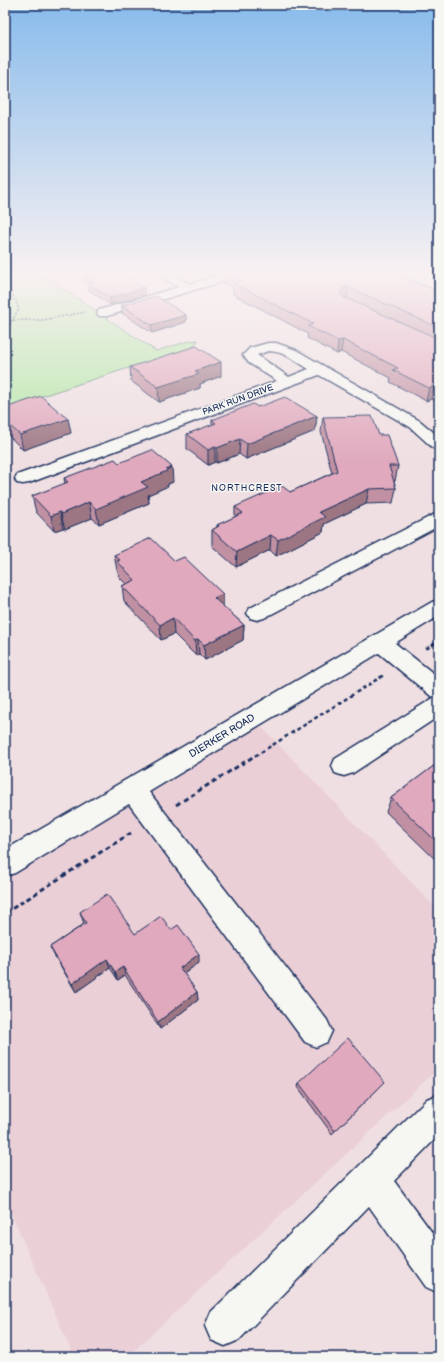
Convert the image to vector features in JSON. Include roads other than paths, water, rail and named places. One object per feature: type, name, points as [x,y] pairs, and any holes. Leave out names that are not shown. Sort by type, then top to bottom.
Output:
[{"type":"street","points":[[288,382],[254,360],[250,355],[252,352],[266,346],[274,346],[290,353],[415,424],[439,445]]},
{"type":"street","name":"PARK RUN DRIVE","points":[[24,479],[320,370]]},
{"type":"street","points":[[257,612],[439,519]]},
{"type":"street","name":"DIERKER ROAD","points":[[5,864],[439,607]]},
{"type":"street","points":[[380,642],[439,690]]},
{"type":"street","points":[[344,766],[439,705]]},
{"type":"street","points":[[132,789],[316,1031]]},
{"type":"street","points":[[225,1326],[439,1111]]},
{"type":"street","points":[[371,1179],[439,1274]]},
{"type":"district","name":"NORTHCREST","points":[[247,488]]}]
